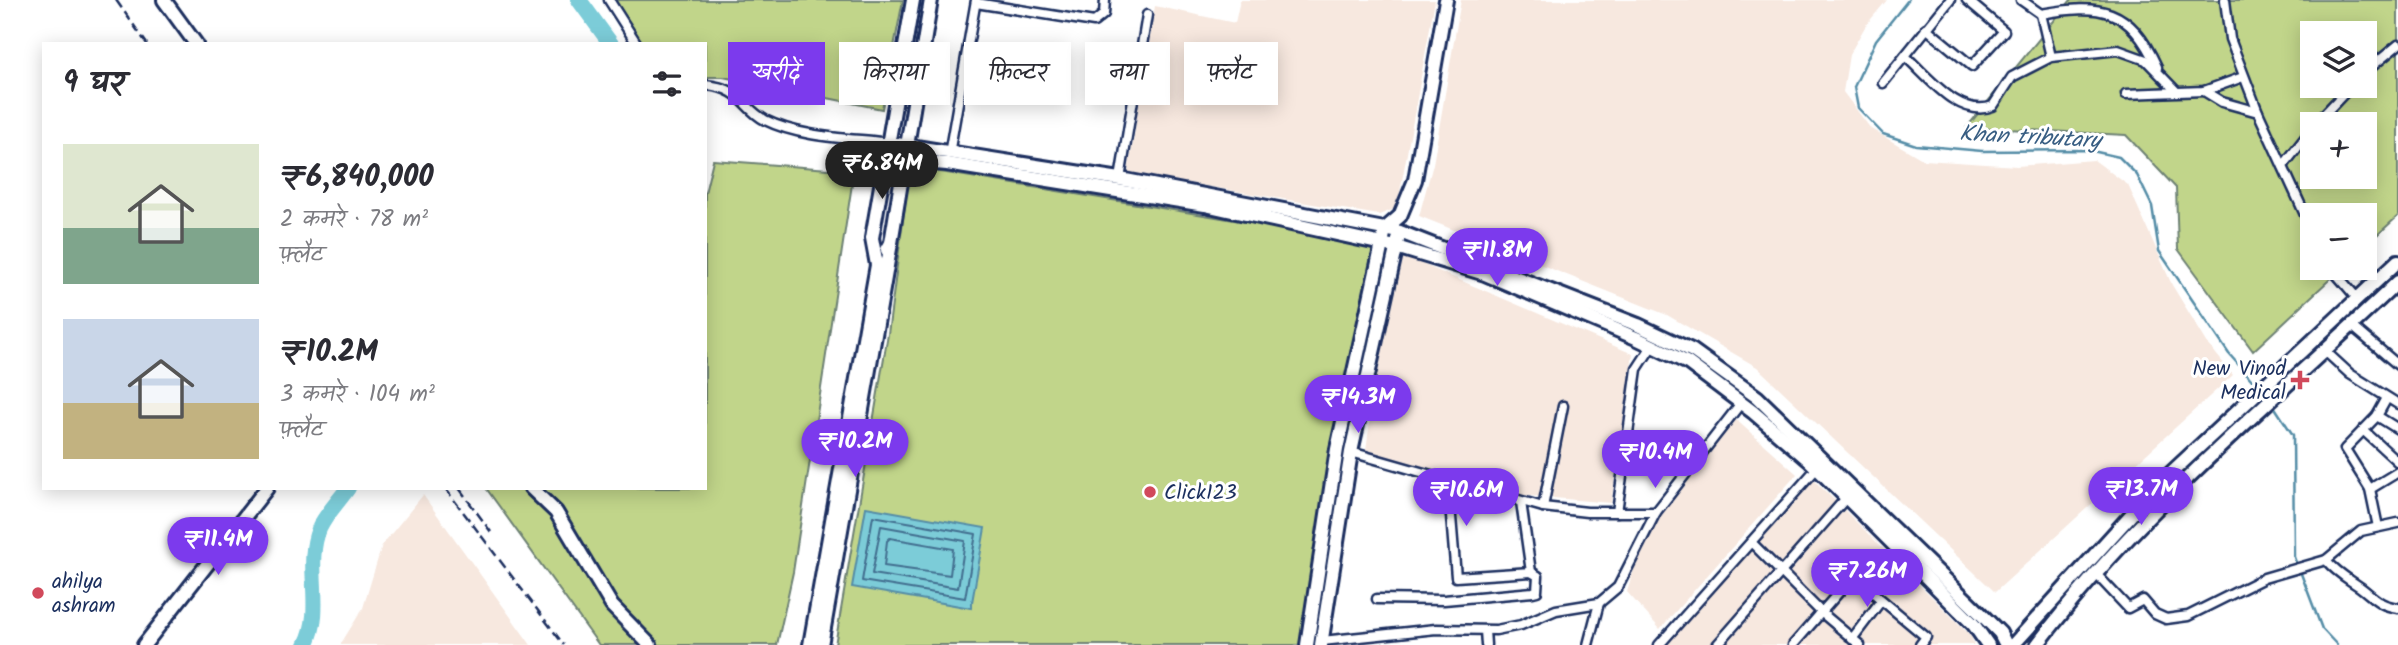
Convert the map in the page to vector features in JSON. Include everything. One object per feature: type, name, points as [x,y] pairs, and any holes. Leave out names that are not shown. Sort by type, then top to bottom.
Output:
[{"type":"street","points":[[164,0],[195,42]]},
{"type":"street","points":[[609,0],[636,42]]},
{"type":"street","points":[[810,645],[877,265],[872,239],[913,0]]},
{"type":"street","points":[[821,645],[906,162],[931,0]]},
{"type":"street","points":[[947,164],[976,2],[1094,22],[1104,14],[1105,0]]},
{"type":"street","points":[[1446,0],[1419,161],[1400,216],[1400,232],[1351,452],[1321,643],[1436,629],[1485,630],[1521,625],[1556,610],[1600,603]]},
{"type":"street","points":[[1883,83],[1950,0]]},
{"type":"street","points":[[1926,28],[1972,66],[2004,31],[1967,0]]},
{"type":"street","points":[[2021,0],[2041,14],[2051,57]]},
{"type":"street","points":[[2225,0],[2231,39],[2243,77],[2300,204]]},
{"type":"street","points":[[2041,14],[2077,8],[2106,11],[2134,30],[2144,42],[2158,69],[2176,90]]},
{"type":"street","points":[[1120,178],[1147,15]]},
{"type":"street","points":[[2377,62],[2398,45]]},
{"type":"street","points":[[1905,56],[1961,105],[1978,109],[1993,106],[2012,77],[2051,57],[2118,50],[2158,69]]},
{"type":"street","points":[[2126,94],[2204,91],[2243,77]]},
{"type":"street","points":[[707,86],[737,94],[763,119],[790,129],[950,150],[1120,178],[1400,232],[1638,326],[1693,351],[1741,403],[1847,497],[1974,625],[1988,645]]},
{"type":"street","points":[[2204,91],[2222,102],[2258,112]]},
{"type":"street","points":[[2326,112],[2340,98]]},
{"type":"street","points":[[2283,166],[2300,144]]},
{"type":"street","points":[[887,159],[947,164],[1205,205],[1396,247],[1485,274],[1652,345],[1757,397],[2000,634],[2006,645]]},
{"type":"street","points":[[1307,645],[1337,449],[1381,244],[1385,229],[1400,216]]},
{"type":"street","points":[[877,265],[891,243]]},
{"type":"street","points":[[2013,645],[2120,525],[2398,261]]},
{"type":"street","points":[[2341,280],[2357,298]]},
{"type":"street","points":[[2037,645],[2097,575],[2195,471],[2398,282]]},
{"type":"street","points":[[2352,326],[2398,365]]},
{"type":"street","points":[[1617,512],[1637,369],[1652,345]]},
{"type":"street","points":[[2325,351],[2350,374],[2398,404]]},
{"type":"street","points":[[2255,396],[2264,408]]},
{"type":"street","points":[[2378,527],[2370,489],[2345,449],[2377,416],[2387,398]]},
{"type":"street","points":[[1588,645],[1600,603],[1618,587],[1656,512],[1741,403]]},
{"type":"street","points":[[1544,507],[1563,406]]},
{"type":"street","points":[[2377,416],[2398,429]]},
{"type":"street","points":[[2363,430],[2398,462]]},
{"type":"street","points":[[1351,452],[1544,507],[1656,512]]},
{"type":"street","points":[[1659,645],[1817,468]]},
{"type":"street","points":[[2370,489],[2398,472]]},
{"type":"street","points":[[1377,600],[1444,600],[1536,592],[1537,574],[1531,572],[1456,577],[1448,480]]},
{"type":"street","points":[[144,645],[265,490]]},
{"type":"street","points":[[533,490],[556,512],[612,606],[650,645]]},
{"type":"street","points":[[1717,645],[1847,497]]},
{"type":"street","points":[[1521,502],[1531,572]]},
{"type":"street","points":[[2097,575],[2127,608],[2143,600],[2155,614],[2166,619],[2188,616],[2286,570],[2326,560],[2361,531],[2398,523]]},
{"type":"street","points":[[1751,542],[1822,613],[1860,645]]},
{"type":"street","points":[[2326,560],[2336,572],[2360,587],[2372,600],[2398,608]]},
{"type":"street","points":[[1793,645],[1853,576],[1880,602],[1926,637],[1920,645]]},
{"type":"street","points":[[1852,639],[1880,602]]},
{"type":"street","points":[[1485,630],[1486,645]]},
{"type":"shaded area","points":[[1240,0],[1435,0],[1397,208],[1379,215],[1128,173],[1139,105],[1170,105],[1170,42],[1149,42],[1155,6],[1235,23]]},
{"type":"shaded area","points":[[1461,0],[1887,0],[1866,25],[1849,55],[1843,92],[1871,129],[1924,160],[2017,166],[2094,160],[2128,185],[2172,285],[2208,344],[2233,375],[1995,592],[1757,367],[1667,315],[1419,216],[1433,164]]},
{"type":"shaded area","points":[[1394,252],[1633,354],[1611,503],[1520,495],[1366,450]]},
{"type":"shaded area","points":[[1734,418],[1797,474],[1660,629],[1627,592],[1650,518]]},
{"type":"shaded area","points":[[1814,480],[1971,636],[1974,645],[1666,645]]},
{"type":"shaded area","points":[[423,495],[531,645],[340,645],[363,608],[382,545]]},
{"type":"green space","points":[[609,0],[903,0],[895,42],[839,42],[839,100],[825,98],[825,42],[728,42],[728,78],[707,78],[707,42],[636,42]]},
{"type":"green space","points":[[2071,0],[2398,0],[2398,216],[2377,235],[2377,203],[2300,203],[2300,280],[2329,280],[2253,351],[2178,249],[2176,188],[2126,135],[1967,127]]},
{"type":"green space","points":[[862,105],[883,105],[882,109]]},
{"type":"green space","points":[[713,160],[854,171],[793,572],[777,645],[599,645],[487,490],[707,490],[707,185]]},
{"type":"green space","points":[[910,167],[1374,243],[1300,645],[835,645],[888,334]]},
{"type":"water","points":[[866,507],[985,528],[971,608],[852,587]]},
{"type":"waterway","points":[[579,0],[610,42]]},
{"type":"waterway","name":"Khan tributary","points":[[1908,0],[1876,40],[1854,87],[1858,108],[1883,134],[1916,145],[1982,151],[2088,150],[2119,157],[2137,175],[2152,206],[2159,251],[2229,354],[2259,388]]},
{"type":"waterway","name":"Khan tributary","points":[[2272,403],[2293,435],[2294,557],[2297,565]]},
{"type":"waterway","points":[[306,645],[314,617],[315,543],[328,513],[346,490]]},
{"type":"waterway","name":"Khan tributary","points":[[2300,571],[2322,629],[2337,645]]},
{"type":"railway","points":[[116,0],[146,42]]},
{"type":"railway","points":[[447,490],[564,645]]},
{"type":"railway","points":[[460,490],[491,532]]},
{"type":"place","name":"New Vinod Medical","points":[[2300,380]]},
{"type":"place","name":"Click123","points":[[1150,492]]},
{"type":"place","name":"ahilya ashram","points":[[38,593]]}]
